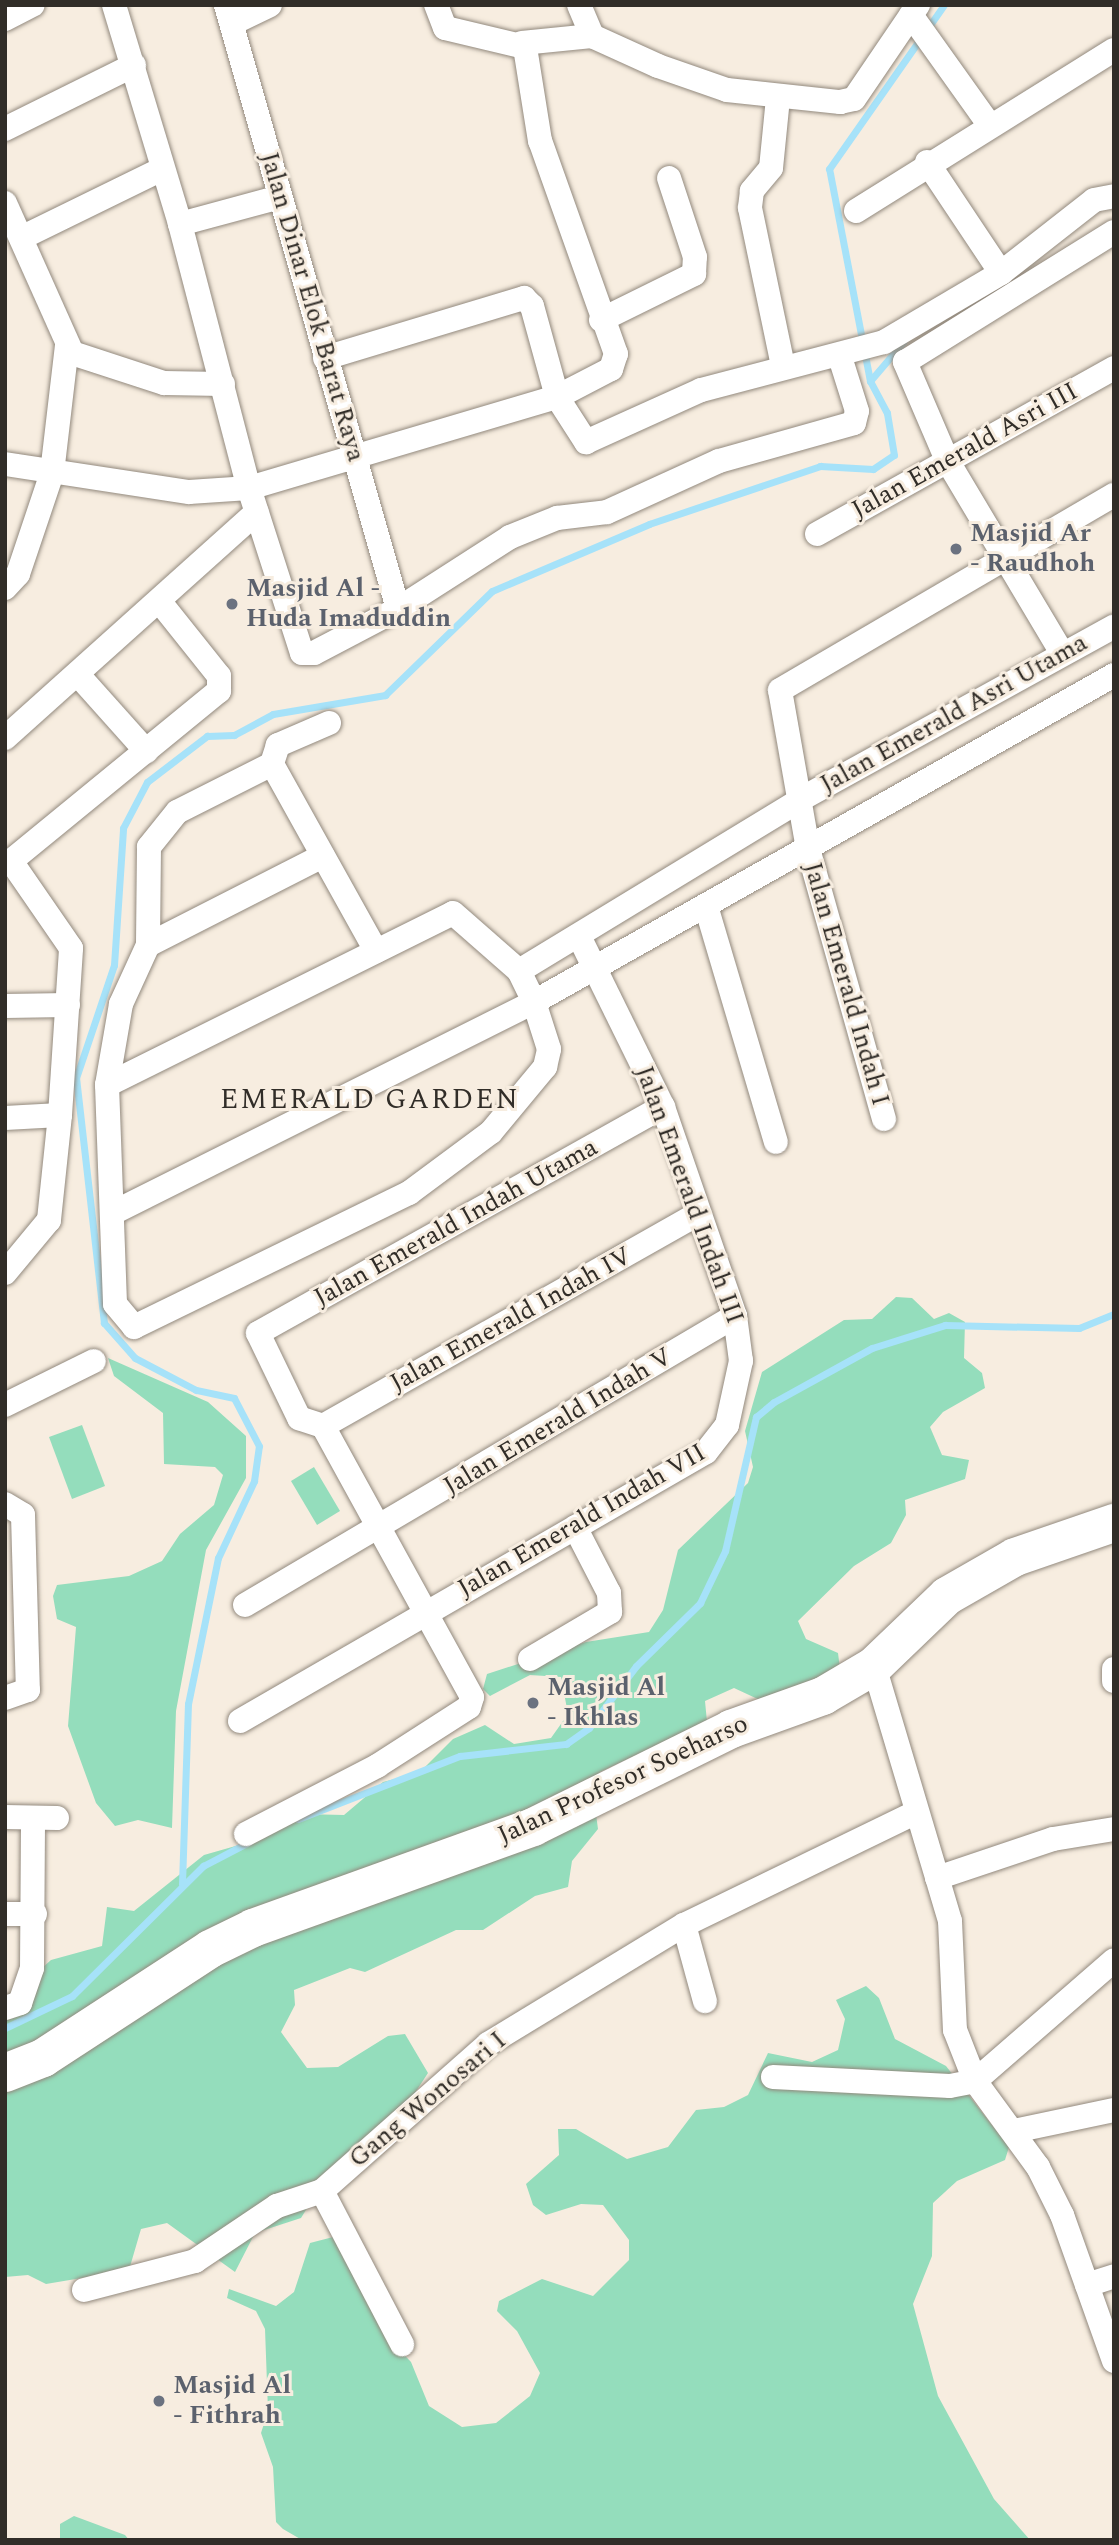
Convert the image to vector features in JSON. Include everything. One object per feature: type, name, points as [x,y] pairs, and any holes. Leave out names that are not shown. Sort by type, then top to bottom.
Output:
[{"type":"main road","name":"Jalan Profesor Soeharso","points":[[5,2073],[43,2058],[232,1938],[533,1827],[731,1729],[823,1696],[874,1666],[947,1596],[1015,1557],[1114,1523]]},
{"type":"street","points":[[5,19],[33,5]]},
{"type":"street","points":[[114,5],[180,224],[248,488],[302,653],[314,653],[398,609],[510,537],[557,518],[607,512],[719,461],[854,423],[857,411],[846,355]]},
{"type":"street","points":[[229,14],[270,5]]},
{"type":"street","points":[[436,5],[445,28],[522,43],[592,36],[727,90],[778,98],[853,99],[920,19],[988,123]]},
{"type":"street","points":[[579,5],[592,36]]},
{"type":"street","name":"Jalan Dinar Elok Barat Raya","points":[[229,14],[398,609]]},
{"type":"street","points":[[5,464],[189,492],[248,488],[557,397],[616,363],[540,141],[522,43]]},
{"type":"street","points":[[856,211],[988,123],[1114,50]]},
{"type":"street","points":[[5,129],[134,65]]},
{"type":"street","points":[[778,98],[771,168],[752,191],[750,208],[783,366]]},
{"type":"street","points":[[927,162],[1001,273]]},
{"type":"street","points":[[21,238],[162,169]]},
{"type":"street","points":[[601,320],[694,274],[695,257],[669,178]]},
{"type":"street","points":[[325,358],[524,298],[532,306],[557,397],[577,438],[586,442],[701,390],[783,366],[846,355],[884,342],[1001,273],[1094,200],[1114,196]]},
{"type":"street","points":[[180,224],[280,197]]},
{"type":"street","points":[[5,204],[66,345],[79,358],[127,375],[175,384],[223,384]]},
{"type":"street","points":[[1062,653],[947,460],[905,372],[911,354],[1114,232]]},
{"type":"street","points":[[5,588],[18,574],[52,473],[66,345]]},
{"type":"street","name":"Jalan Emerald Asri III","points":[[817,534],[1114,368]]},
{"type":"street","points":[[519,971],[803,798],[780,693],[784,683],[1114,495]]},
{"type":"street","points":[[5,738],[79,676],[257,512]]},
{"type":"street","points":[[5,1273],[49,1220],[68,1005],[68,937],[8,858],[146,751],[221,688],[219,676],[160,603]]},
{"type":"street","name":"Jalan Emerald Asri Utama","points":[[808,849],[803,798],[1114,626]]},
{"type":"street","name":"Jalan Emerald Asri Utama","points":[[113,1213],[534,1002],[1114,675]]},
{"type":"street","points":[[79,676],[146,751]]},
{"type":"street","points":[[107,1085],[376,951],[460,913],[519,971],[534,1002],[549,1049],[545,1067],[491,1132],[409,1193],[143,1328],[124,1321],[115,1304],[107,1085],[121,1004],[148,945],[149,847],[162,824],[272,764],[278,745],[330,723]]},
{"type":"street","points":[[272,764],[376,951]]},
{"type":"street","name":"Jalan Emerald Indah I","points":[[808,849],[884,1119]]},
{"type":"street","points":[[148,945],[323,856]]},
{"type":"street","points":[[706,906],[776,1142]]},
{"type":"street","name":"Jalan Emerald Indah III","points":[[579,936],[663,1107],[734,1316],[741,1361],[727,1425]]},
{"type":"street","points":[[5,1006],[68,1005]]},
{"type":"street","name":"Jalan Emerald Indah Utama","points":[[323,1426],[299,1418],[260,1342],[261,1329],[663,1107]]},
{"type":"street","points":[[5,1118],[60,1115]]},
{"type":"street","name":"Jalan Emerald Indah IV","points":[[323,1426],[698,1214]]},
{"type":"street","name":"Jalan Emerald Indah V","points":[[245,1605],[382,1528],[734,1316]]},
{"type":"street","points":[[5,1405],[93,1361]]},
{"type":"street","name":"Jalan Emerald Indah VII","points":[[240,1721],[706,1452],[727,1425]]},
{"type":"street","points":[[246,1833],[377,1766],[469,1707],[470,1687],[323,1426]]},
{"type":"street","points":[[5,1504],[23,1515],[15,1598],[28,1690],[5,1698]]},
{"type":"street","points":[[530,1659],[610,1612],[609,1593],[575,1527]]},
{"type":"street","points":[[874,1666],[915,1813],[937,1878],[957,1975],[955,2030],[975,2081],[1014,2131],[1062,2215],[1114,2361]]},
{"type":"street","points":[[1114,1669],[1114,1681]]},
{"type":"street","name":"Gang Wonosari I","points":[[84,2290],[195,2261],[277,2206],[322,2191],[488,2044],[684,1925],[915,1813]]},
{"type":"street","points":[[5,1817],[45,1818],[32,1968],[20,2003],[5,2008]]},
{"type":"street","points":[[937,1878],[1052,1839],[1114,1829]]},
{"type":"street","points":[[5,1914],[35,1914]]},
{"type":"street","points":[[684,1925],[705,2001]]},
{"type":"street","points":[[773,2077],[950,2086],[975,2081],[1114,1960]]},
{"type":"street","points":[[1014,2131],[1114,2110]]},
{"type":"street","points":[[322,2191],[402,2344]]},
{"type":"street","points":[[1087,2285],[1114,2276]]},
{"type":"green space","points":[[896,1297],[912,1298],[934,1319],[949,1313],[965,1322],[964,1358],[982,1373],[985,1388],[943,1412],[930,1427],[942,1455],[969,1460],[965,1479],[905,1500],[906,1515],[891,1543],[854,1566],[798,1621],[806,1639],[838,1653],[840,1669],[762,1701],[734,1688],[705,1701],[707,1722],[600,1772],[592,1785],[598,1829],[572,1861],[568,1887],[535,1896],[483,1930],[456,1930],[365,1972],[350,1968],[294,1990],[295,2005],[281,2032],[307,2068],[338,2067],[388,2036],[405,2034],[428,2073],[403,2111],[317,2192],[301,2218],[255,2233],[235,2272],[167,2223],[141,2229],[129,2270],[46,2284],[28,2275],[5,2277],[5,2001],[51,1960],[102,1946],[107,1907],[134,1911],[204,1855],[246,1843],[302,1814],[344,1815],[383,1782],[419,1773],[453,1739],[485,1725],[514,1744],[551,1738],[568,1714],[561,1677],[530,1675],[490,1696],[483,1689],[487,1674],[586,1642],[649,1632],[663,1610],[678,1550],[748,1483],[753,1467],[745,1431],[762,1372],[844,1320],[872,1319]]},
{"type":"green space","points":[[108,1358],[208,1402],[246,1436],[246,1478],[206,1550],[176,1711],[172,1828],[138,1820],[115,1826],[96,1803],[68,1726],[76,1627],[57,1619],[53,1596],[57,1585],[129,1576],[162,1561],[180,1534],[214,1505],[223,1475],[215,1467],[164,1464],[163,1413],[114,1376]]},
{"type":"green space","points":[[82,1425],[105,1486],[72,1499],[49,1437]]},
{"type":"green space","points":[[314,1467],[340,1511],[317,1525],[291,1481]]},
{"type":"green space","points":[[866,1986],[879,1998],[895,2039],[946,2066],[1009,2147],[1005,2160],[957,2181],[933,2203],[932,2256],[913,2304],[938,2396],[994,2499],[1030,2540],[302,2540],[276,2522],[273,2467],[261,2433],[268,2411],[265,2329],[256,2311],[227,2298],[229,2289],[276,2306],[294,2292],[310,2243],[337,2236],[388,2338],[411,2362],[429,2406],[462,2427],[496,2423],[530,2396],[540,2373],[517,2331],[497,2311],[499,2301],[542,2279],[593,2296],[629,2260],[629,2240],[603,2205],[581,2204],[546,2215],[533,2205],[526,2184],[559,2155],[558,2129],[576,2129],[627,2159],[668,2147],[696,2110],[724,2107],[748,2095],[768,2053],[812,2062],[838,2050],[845,2019],[836,2000]]},
{"type":"green space","points":[[74,2516],[125,2535],[129,2540],[60,2540],[60,2524]]},
{"type":"waterway","points":[[182,1884],[188,1704],[218,1558],[254,1481],[259,1446],[234,1398],[196,1390],[135,1358],[104,1323],[76,1078],[114,965],[123,828],[147,782],[207,736],[234,735],[273,714],[385,695],[492,591],[649,524],[820,466],[873,469],[894,455],[887,413],[870,381],[829,169],[944,5]]},
{"type":"waterway","points":[[870,381],[904,341]]},
{"type":"waterway","points":[[298,1819],[460,1756],[566,1744],[589,1728],[636,1666],[700,1603],[725,1551],[756,1417],[774,1402],[872,1348],[945,1325],[1079,1328],[1114,1314]]},
{"type":"waterway","points":[[5,2028],[72,1996],[203,1866],[249,1842]]},
{"type":"place","name":"Masjid Ar - Raudhoh","points":[[956,549]]},
{"type":"place","name":"Masjid Al - Huda Imaduddin","points":[[232,604]]},
{"type":"place","name":"Masjid Al - Ikhlas","points":[[533,1703]]},
{"type":"place","name":"Masjid Al - Fithrah","points":[[159,2401]]},
{"type":"district","name":"EMERALD GARDEN","points":[[370,1100]]}]
